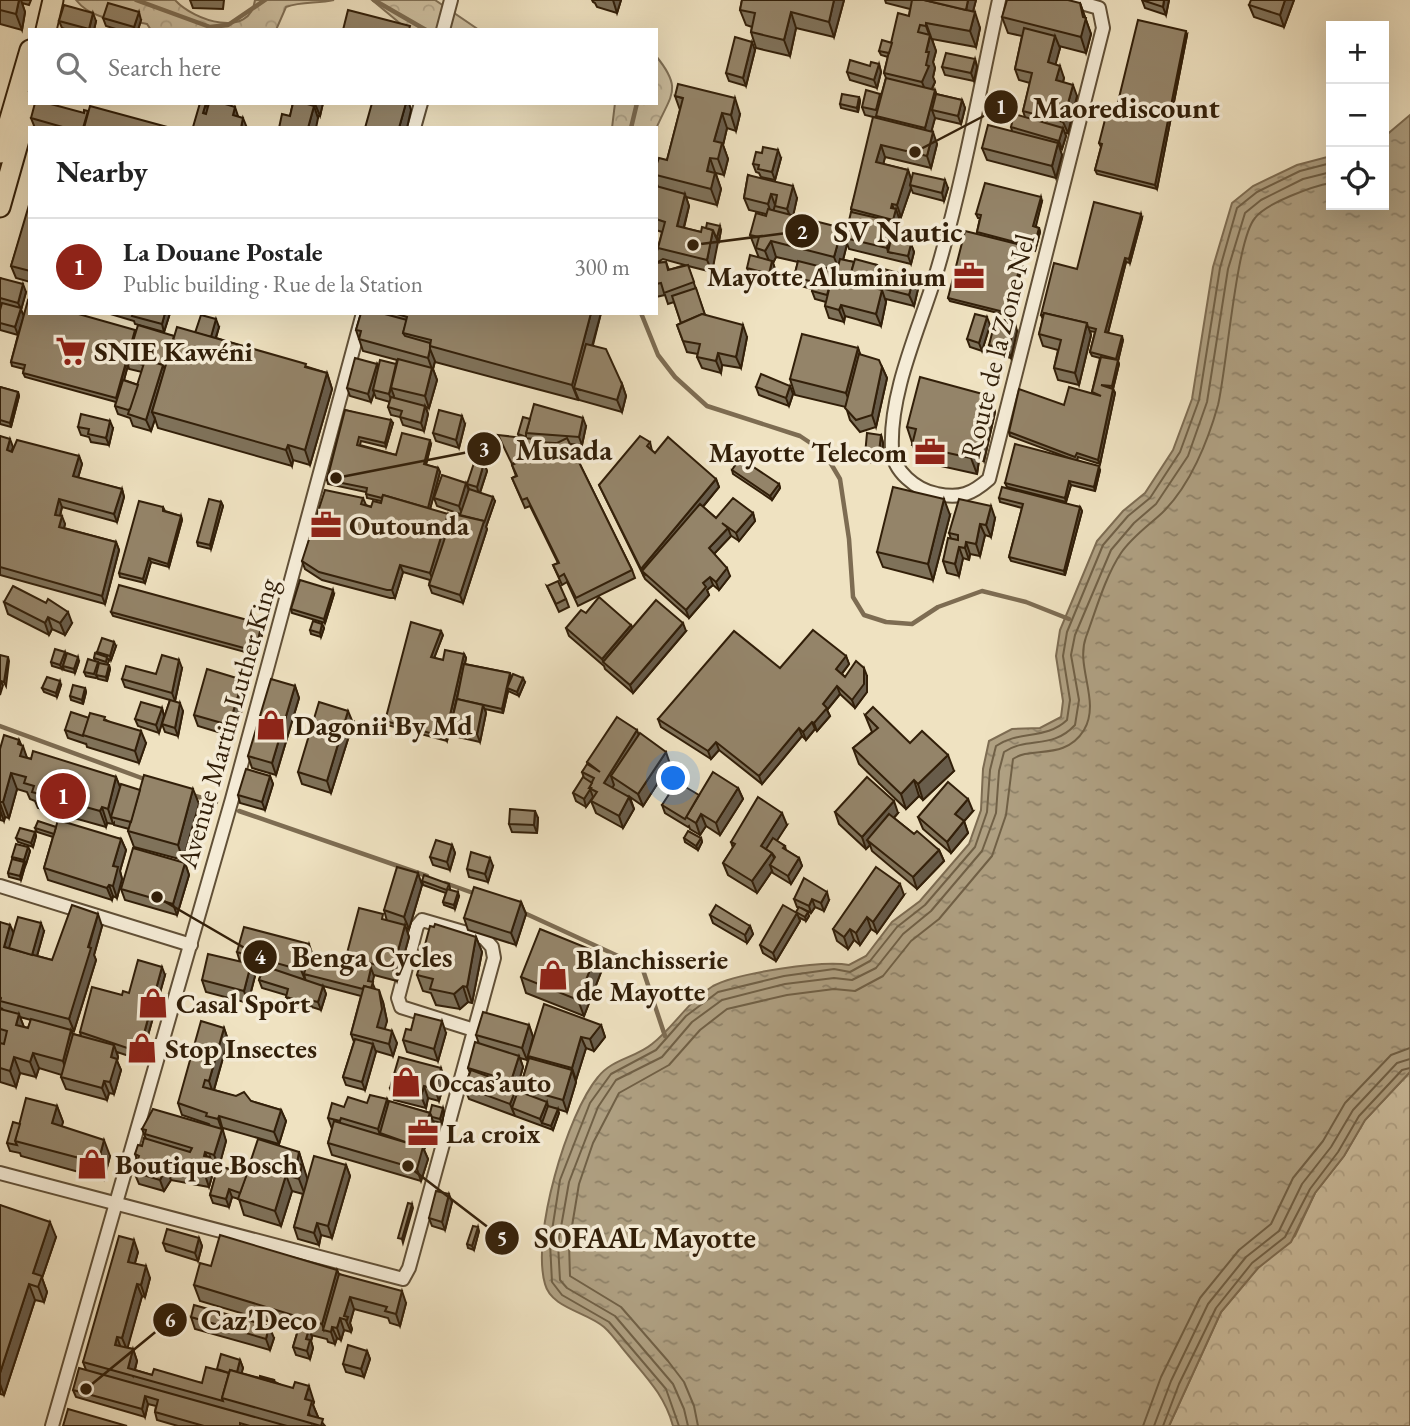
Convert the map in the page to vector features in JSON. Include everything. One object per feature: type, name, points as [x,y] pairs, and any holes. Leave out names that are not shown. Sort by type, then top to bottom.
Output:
[{"type":"main road","points":[[0,207],[5,148],[28,58]]},
{"type":"main road","points":[[5,148],[28,105]]},
{"type":"street","name":"Route de la Zone Nel","points":[[999,0],[940,264],[909,359],[893,430],[892,452],[909,483],[925,491],[961,497],[975,491],[989,479],[1097,53],[1102,28],[1099,8],[1071,0]]},
{"type":"street","points":[[444,28],[451,2]]},
{"type":"street","points":[[415,126],[420,105]]},
{"type":"street","name":"Avenue Martin Luther King","points":[[51,1426],[232,799],[362,315]]},
{"type":"street","points":[[0,886],[191,944]]},
{"type":"street","points":[[0,1174],[403,1279],[474,1030],[494,958],[492,947],[484,938],[422,920],[417,926],[398,998],[401,1007],[474,1030]]},
{"type":"green space","points":[[76,0],[175,0],[207,20],[232,23],[251,12],[255,0],[334,0],[286,7],[277,28],[150,28],[147,24],[99,16]]},
{"type":"green space","points":[[372,0],[435,0],[476,28],[406,28]]},
{"type":"green space","points":[[658,59],[670,77],[672,92],[657,126],[612,126],[615,105],[658,105]]},
{"type":"green space","points":[[1410,1072],[1410,1426],[1169,1426],[1221,1312],[1258,1268],[1295,1236],[1315,1193],[1344,1156],[1365,1120]]},
{"type":"water","points":[[1410,115],[1410,1072],[1365,1120],[1344,1156],[1315,1193],[1291,1242],[1258,1268],[1221,1312],[1169,1426],[673,1426],[655,1388],[610,1333],[597,1322],[554,1299],[545,1284],[542,1263],[547,1207],[564,1146],[586,1095],[604,1071],[652,1044],[696,999],[713,986],[780,969],[820,964],[849,965],[866,956],[892,922],[920,901],[969,844],[981,810],[983,769],[989,741],[1012,729],[1040,728],[1061,717],[1063,701],[1056,656],[1060,630],[1097,541],[1123,511],[1145,493],[1173,450],[1192,399],[1213,267],[1232,203],[1253,186],[1297,165],[1326,157],[1326,210],[1389,210],[1389,133]]},
{"type":"building","points":[[0,0],[19,0],[16,14],[0,10]]},
{"type":"building","points":[[742,0],[834,0],[829,22],[791,12],[784,40],[751,32],[755,13],[740,10]]},
{"type":"building","points":[[912,0],[924,0],[975,12],[970,31],[926,23],[926,26],[920,25],[918,32],[930,35],[926,52],[929,52],[926,65],[929,66],[922,82],[884,73],[898,13],[909,16]]},
{"type":"building","points":[[924,0],[968,0],[966,10]]},
{"type":"building","points":[[1007,0],[1068,0],[1080,3],[1083,17],[1086,18],[1081,37],[1002,17]]},
{"type":"building","points":[[1142,0],[1164,0],[1163,7]]},
{"type":"building","points":[[1251,0],[1285,0],[1280,15],[1249,5]]},
{"type":"building","points":[[108,3],[139,12],[134,27],[103,18]]},
{"type":"building","points":[[64,5],[93,13],[89,28],[59,21]]},
{"type":"building","points":[[348,10],[410,26],[410,28],[344,28]]},
{"type":"building","points":[[1138,20],[1186,31],[1155,185],[1095,170],[1108,108],[1116,110]]},
{"type":"building","points":[[1024,28],[1055,36],[1048,62],[1060,66],[1056,80],[1073,85],[1063,122],[1023,111],[1032,73],[1015,69]]},
{"type":"building","points":[[735,37],[752,42],[743,78],[726,73]]},
{"type":"building","points":[[882,40],[892,43],[889,53],[879,51]]},
{"type":"building","points":[[946,53],[975,59],[971,73],[942,67]]},
{"type":"building","points":[[850,60],[870,66],[871,62],[879,64],[874,80],[847,72]]},
{"type":"building","points":[[886,78],[935,90],[925,128],[876,116]]},
{"type":"building","points":[[678,84],[735,98],[731,115],[722,113],[714,141],[722,143],[718,159],[710,158],[707,171],[715,173],[711,189],[658,176],[658,161],[659,158],[667,160],[683,98],[675,96]]},
{"type":"building","points":[[866,90],[880,94],[876,110],[862,107]]},
{"type":"building","points":[[842,94],[859,97],[857,108],[840,104]]},
{"type":"building","points":[[936,94],[962,100],[958,116],[932,110]]},
{"type":"building","points":[[34,105],[54,105],[84,113],[84,110],[88,111],[84,126],[59,126],[31,118]]},
{"type":"building","points":[[199,105],[205,105],[203,113],[206,114],[208,105],[228,105],[235,107],[233,115],[243,118],[241,126],[193,126]]},
{"type":"building","points":[[293,105],[314,106],[309,126],[279,126],[282,114],[290,116]]},
{"type":"building","points":[[371,105],[405,105],[400,126],[366,126]]},
{"type":"building","points":[[90,106],[164,126],[85,126]]},
{"type":"building","points":[[1014,114],[1063,128],[1059,141],[1011,127]]},
{"type":"building","points":[[873,117],[933,132],[927,156],[881,145],[876,162],[908,170],[897,205],[892,204],[891,208],[896,209],[893,220],[851,209]]},
{"type":"building","points":[[988,125],[1058,143],[1052,166],[982,148]]},
{"type":"building","points":[[763,147],[778,150],[772,172],[758,169],[759,165],[753,164],[756,152],[762,153]]},
{"type":"building","points":[[913,173],[945,180],[942,193],[910,185]]},
{"type":"building","points":[[748,175],[793,186],[787,209],[775,206],[777,195],[771,194],[768,204],[744,198]]},
{"type":"building","points":[[985,183],[1041,197],[1033,226],[1039,228],[1034,247],[977,232],[981,215],[976,214]]},
{"type":"building","points":[[658,187],[685,194],[677,226],[701,232],[702,227],[713,230],[707,260],[658,248],[665,222],[658,220]]},
{"type":"building","points":[[1094,202],[1141,214],[1129,259],[1125,258],[1105,332],[1122,336],[1116,359],[1090,352],[1096,329],[1088,327],[1087,323],[1044,313],[1041,315],[1054,263],[1077,269]]},
{"type":"building","points":[[28,208],[28,270],[11,266]]},
{"type":"building","points":[[768,209],[842,228],[834,257],[771,241],[765,251],[756,248],[759,237],[750,235],[756,213],[766,216]]},
{"type":"building","points":[[851,212],[891,221],[887,248],[845,238]]},
{"type":"building","points":[[707,223],[720,226],[717,237],[713,230],[706,228]]},
{"type":"building","points":[[965,231],[1025,246],[1008,313],[948,298]]},
{"type":"building","points":[[891,239],[911,244],[908,256],[888,252]]},
{"type":"building","points":[[750,255],[772,261],[769,274],[747,268]]},
{"type":"building","points":[[840,259],[854,262],[850,282],[835,278]]},
{"type":"building","points":[[855,259],[914,277],[909,295],[849,280]]},
{"type":"building","points":[[798,261],[834,270],[827,295],[812,291],[814,282],[794,277]]},
{"type":"building","points":[[666,262],[668,270],[688,265],[694,282],[664,293],[661,283],[658,284],[658,263]]},
{"type":"building","points":[[832,277],[882,290],[876,314],[841,305],[839,310],[825,306]]},
{"type":"building","points":[[0,278],[23,284],[18,303],[0,298]]},
{"type":"building","points":[[696,288],[705,315],[681,323],[672,296]]},
{"type":"building","points":[[28,300],[28,315],[82,315],[135,330],[116,398],[23,373],[25,365],[11,362]]},
{"type":"building","points":[[2,303],[21,308],[15,327],[0,323]]},
{"type":"building","points":[[1044,313],[1087,323],[1075,373],[1054,368],[1061,340],[1039,334]]},
{"type":"building","points":[[702,314],[743,325],[736,357],[718,353],[716,361],[697,357],[700,344],[683,341],[677,325]]},
{"type":"building","points":[[975,314],[987,317],[979,343],[967,339]]},
{"type":"building","points":[[132,315],[164,315],[162,324]]},
{"type":"building","points":[[201,315],[216,319],[211,337],[195,333]]},
{"type":"building","points":[[360,315],[388,315],[407,320],[403,333],[405,336],[430,343],[428,358],[359,339],[361,331],[356,330]]},
{"type":"building","points":[[400,315],[590,315],[572,385],[430,346],[431,340],[403,333],[407,317]]},
{"type":"building","points":[[996,318],[1015,323],[1008,350],[989,345]]},
{"type":"building","points":[[138,325],[174,336],[165,369],[163,365],[145,360],[144,365],[127,361]]},
{"type":"building","points":[[177,327],[306,364],[305,367],[327,373],[305,450],[288,445],[286,450],[152,412]]},
{"type":"building","points":[[802,334],[858,348],[846,393],[790,379]]},
{"type":"building","points":[[586,344],[606,349],[622,384],[617,400],[574,388]]},
{"type":"building","points":[[859,354],[879,360],[882,367],[872,415],[856,420],[845,408]]},
{"type":"building","points":[[1101,357],[1118,360],[1112,386],[1101,385],[1113,389],[1098,460],[1077,453],[1075,457],[1009,432],[1019,389],[1064,405],[1069,387],[1101,396],[1092,392]]},
{"type":"building","points":[[355,358],[377,364],[368,394],[347,388]]},
{"type":"building","points":[[398,359],[432,368],[425,396],[391,388]]},
{"type":"building","points":[[145,360],[163,365],[146,420],[128,414]]},
{"type":"building","points":[[380,360],[396,364],[389,394],[373,390]]},
{"type":"building","points":[[761,374],[790,386],[786,398],[756,387]]},
{"type":"building","points":[[920,377],[990,396],[978,445],[974,445],[971,458],[912,445],[916,429],[907,427]]},
{"type":"building","points":[[123,380],[138,385],[128,410],[115,406]]},
{"type":"building","points":[[0,387],[18,392],[10,423],[0,420]]},
{"type":"building","points":[[391,397],[425,406],[421,423],[400,417],[402,411],[388,407]]},
{"type":"building","points":[[534,404],[583,418],[579,437],[526,433]]},
{"type":"building","points":[[345,410],[391,420],[385,443],[359,437],[357,445],[396,455],[402,433],[430,440],[424,464],[438,468],[428,508],[383,495],[382,498],[366,494],[367,488],[327,480]]},
{"type":"building","points":[[439,410],[462,416],[456,440],[433,433]]},
{"type":"building","points":[[81,414],[110,421],[106,438],[88,434],[89,429],[78,427]]},
{"type":"building","points":[[523,417],[530,419],[526,437],[518,434]]},
{"type":"building","points":[[867,433],[881,435],[879,452],[865,455]]},
{"type":"building","points":[[498,435],[533,439],[540,451],[512,464]]},
{"type":"building","points":[[0,436],[10,439],[7,450],[12,452],[17,440],[79,456],[73,476],[122,489],[114,514],[59,499],[55,515],[62,516],[59,527],[116,542],[102,596],[0,567]]},
{"type":"building","points":[[640,436],[650,442],[647,446],[655,453],[668,437],[716,479],[641,569],[599,485]]},
{"type":"building","points":[[567,438],[632,570],[576,598],[564,574],[559,577],[553,565],[559,563],[527,498],[522,500],[512,478],[517,476],[512,465]]},
{"type":"building","points":[[1015,444],[1099,466],[1094,487],[1069,481],[1065,498],[1005,483]]},
{"type":"building","points":[[740,458],[779,484],[770,496],[732,470]]},
{"type":"building","points":[[475,460],[484,463],[477,487],[467,484]]},
{"type":"building","points":[[442,475],[466,483],[459,506],[434,498]]},
{"type":"building","points":[[893,487],[944,499],[928,564],[877,552]]},
{"type":"building","points":[[1002,487],[1080,507],[1064,571],[1009,557],[1023,504],[999,498]]},
{"type":"building","points":[[469,489],[493,497],[484,523],[460,515]]},
{"type":"building","points":[[325,490],[363,498],[361,504],[371,507],[373,501],[381,503],[383,495],[448,514],[430,573],[400,565],[392,590],[387,590],[319,572],[302,561]]},
{"type":"building","points":[[733,498],[753,513],[736,533],[722,523],[728,528],[709,548],[727,568],[716,582],[710,577],[703,583],[706,587],[686,610],[642,571],[700,504],[716,518]]},
{"type":"building","points":[[209,499],[221,502],[210,545],[197,542]]},
{"type":"building","points":[[959,499],[991,506],[986,525],[980,524],[976,544],[966,542],[965,548],[959,547],[955,564],[943,561],[948,538],[958,540],[958,535],[949,533]]},
{"type":"building","points":[[139,501],[163,507],[163,511],[181,516],[168,564],[149,558],[143,579],[119,573]]},
{"type":"building","points":[[453,514],[484,521],[460,595],[429,585]]},
{"type":"building","points":[[300,580],[333,590],[324,619],[291,609]]},
{"type":"building","points":[[558,581],[566,599],[556,604],[547,586]]},
{"type":"building","points":[[119,585],[262,624],[255,651],[111,612]]},
{"type":"building","points":[[13,586],[46,603],[48,599],[68,612],[60,623],[48,617],[45,623],[4,602]]},
{"type":"building","points":[[599,597],[631,625],[602,659],[566,628],[581,610],[586,613]]},
{"type":"building","points":[[656,600],[683,623],[630,685],[603,662]]},
{"type":"building","points":[[313,621],[322,624],[320,633],[310,630]]},
{"type":"building","points":[[411,622],[441,631],[431,657],[443,660],[445,650],[464,654],[445,737],[385,721]]},
{"type":"building","points":[[813,630],[846,656],[836,669],[845,677],[856,661],[864,668],[864,684],[852,700],[837,686],[823,704],[827,708],[814,723],[803,732],[799,728],[759,776],[716,742],[708,751],[658,719],[734,631],[780,668]]},
{"type":"building","points":[[102,638],[114,642],[110,656],[97,652]]},
{"type":"building","points":[[55,649],[65,652],[60,665],[51,662]]},
{"type":"building","points":[[67,653],[78,657],[74,669],[63,666]]},
{"type":"building","points":[[95,653],[107,657],[106,662],[94,658]]},
{"type":"building","points":[[0,655],[8,657],[4,682],[1,681],[0,686]]},
{"type":"building","points":[[162,655],[179,660],[172,693],[122,679],[126,666],[156,674]]},
{"type":"building","points":[[88,659],[98,662],[94,674],[84,672]]},
{"type":"building","points":[[99,663],[109,665],[106,677],[96,675]]},
{"type":"building","points":[[464,664],[510,673],[502,709],[457,699]]},
{"type":"building","points":[[207,669],[243,680],[229,725],[194,715]]},
{"type":"building","points":[[513,674],[523,678],[517,692],[507,688]]},
{"type":"building","points":[[47,677],[60,681],[56,693],[42,688]]},
{"type":"building","points":[[271,679],[295,686],[272,763],[248,756]]},
{"type":"building","points":[[73,685],[85,688],[82,700],[70,696]]},
{"type":"building","points":[[457,699],[483,705],[477,734],[450,728]]},
{"type":"building","points":[[170,700],[180,703],[175,728],[162,724]]},
{"type":"building","points":[[141,702],[162,708],[156,725],[135,719]]},
{"type":"building","points":[[319,702],[348,711],[327,781],[298,772]]},
{"type":"building","points":[[873,707],[910,743],[922,731],[948,755],[918,784],[914,780],[901,794],[853,748],[878,728],[865,715]]},
{"type":"building","points":[[71,712],[89,718],[83,736],[65,730]]},
{"type":"building","points":[[90,713],[141,731],[135,751],[83,735]]},
{"type":"building","points":[[617,717],[637,730],[604,783],[629,797],[619,816],[591,801],[597,792],[589,788],[594,778],[582,772],[587,764],[600,772],[587,762]]},
{"type":"building","points":[[640,733],[666,752],[638,794],[611,776]]},
{"type":"building","points":[[4,735],[19,740],[18,744],[23,746],[20,756],[31,759],[33,751],[116,777],[108,809],[102,807],[100,811],[32,792],[34,786],[24,783],[26,777],[11,773],[3,802],[0,802],[0,749]]},
{"type":"building","points":[[246,769],[270,776],[262,802],[238,795]]},
{"type":"building","points":[[713,772],[738,788],[716,823],[701,814],[696,823],[686,817]]},
{"type":"building","points":[[144,775],[193,789],[178,845],[128,831]]},
{"type":"building","points":[[583,777],[592,783],[584,799],[573,793]]},
{"type":"building","points":[[867,777],[894,801],[862,837],[835,812]]},
{"type":"building","points":[[677,782],[699,795],[685,819],[662,805]]},
{"type":"building","points":[[948,782],[968,799],[955,814],[964,821],[947,842],[918,817]]},
{"type":"building","points":[[121,784],[140,790],[131,822],[111,817]]},
{"type":"building","points":[[758,797],[782,813],[761,846],[772,853],[752,881],[723,863],[735,844],[731,842]]},
{"type":"building","points":[[510,809],[535,811],[534,825],[509,824]]},
{"type":"building","points":[[889,814],[914,834],[917,831],[939,850],[913,877],[867,840]]},
{"type":"building","points":[[58,820],[121,839],[113,866],[118,867],[113,886],[109,885],[107,888],[44,868]]},
{"type":"building","points":[[38,821],[56,827],[54,834],[35,828]]},
{"type":"building","points":[[20,828],[35,832],[31,843],[16,838]]},
{"type":"building","points":[[688,831],[701,838],[696,846],[684,838]]},
{"type":"building","points":[[773,838],[799,858],[788,876],[770,865],[775,857],[766,849]]},
{"type":"building","points":[[436,840],[452,845],[447,862],[430,857]]},
{"type":"building","points":[[16,844],[28,847],[24,860],[12,857]]},
{"type":"building","points":[[133,848],[185,863],[173,904],[121,889]]},
{"type":"building","points":[[471,852],[490,858],[485,874],[467,869]]},
{"type":"building","points":[[12,859],[24,862],[20,876],[8,873]]},
{"type":"building","points":[[397,867],[418,873],[404,917],[384,910]]},
{"type":"building","points":[[876,867],[900,884],[873,922],[867,917],[856,933],[850,929],[844,937],[833,929]]},
{"type":"building","points":[[424,875],[449,884],[447,889],[458,892],[454,905],[443,902],[447,890],[422,881]]},
{"type":"building","points":[[804,878],[827,892],[821,903],[812,899],[809,906],[794,899]]},
{"type":"building","points":[[474,887],[521,902],[511,933],[464,918]]},
{"type":"building","points":[[72,905],[98,914],[88,947],[91,948],[69,1019],[0,1001],[0,922],[10,925],[4,947],[52,960]]},
{"type":"building","points":[[716,905],[750,926],[745,935],[710,915]]},
{"type":"building","points":[[783,905],[797,913],[773,953],[760,945]]},
{"type":"building","points":[[799,907],[808,912],[805,917],[796,912]]},
{"type":"building","points":[[359,908],[383,914],[382,919],[405,925],[393,969],[346,957]]},
{"type":"building","points":[[18,917],[41,923],[32,955],[9,948]]},
{"type":"building","points":[[435,924],[476,937],[467,987],[463,986],[454,994],[430,989],[433,979],[417,975],[430,926],[434,927]]},
{"type":"building","points":[[244,927],[309,944],[301,970],[237,952]]},
{"type":"building","points":[[540,929],[597,952],[578,1000],[521,977]]},
{"type":"building","points":[[208,954],[251,964],[244,991],[202,980]]},
{"type":"building","points":[[308,959],[345,969],[347,962],[371,968],[368,981],[373,982],[371,988],[364,986],[363,989],[304,974]]},
{"type":"building","points":[[138,960],[162,967],[139,1052],[80,1032],[92,987],[122,995],[123,991],[129,993]]},
{"type":"building","points":[[264,966],[323,986],[318,1002],[309,1000],[308,1003],[286,997],[288,989],[259,980]]},
{"type":"building","points":[[364,986],[379,990],[382,1009],[377,1027],[392,1031],[389,1044],[351,1034]]},
{"type":"building","points":[[544,1004],[601,1025],[590,1039],[581,1037],[572,1068],[528,1056]]},
{"type":"building","points":[[0,1009],[19,1014],[16,1025],[28,1028],[31,1019],[71,1030],[63,1061],[33,1053],[30,1062],[14,1057],[10,1071],[0,1068],[0,1043],[4,1044],[7,1031],[0,1029]]},
{"type":"building","points":[[483,1012],[529,1025],[522,1048],[476,1035]]},
{"type":"building","points":[[415,1014],[442,1021],[434,1049],[403,1040],[406,1029],[411,1030]]},
{"type":"building","points":[[201,1021],[224,1028],[209,1081],[205,1080],[203,1087],[236,1096],[244,1092],[251,1101],[281,1110],[274,1132],[219,1116],[218,1119],[206,1116],[207,1113],[178,1103]]},
{"type":"building","points":[[73,1034],[114,1045],[111,1057],[117,1059],[110,1082],[104,1081],[102,1088],[61,1077]]},
{"type":"building","points":[[355,1039],[373,1044],[362,1082],[343,1077]]},
{"type":"building","points":[[475,1042],[519,1056],[511,1081],[468,1068]]},
{"type":"building","points":[[399,1057],[441,1068],[435,1089],[424,1086],[421,1096],[390,1088]]},
{"type":"building","points":[[529,1058],[572,1070],[563,1100],[520,1088]]},
{"type":"building","points":[[471,1070],[517,1087],[510,1104],[464,1087]]},
{"type":"building","points":[[518,1091],[547,1102],[540,1119],[512,1108]]},
{"type":"building","points":[[370,1095],[387,1099],[378,1129],[341,1118],[340,1121],[328,1118],[332,1103],[344,1107],[348,1097],[367,1103]]},
{"type":"building","points":[[26,1098],[57,1106],[52,1123],[104,1140],[98,1163],[15,1141]]},
{"type":"building","points":[[389,1101],[430,1113],[417,1145],[423,1147],[417,1169],[328,1143],[334,1121],[411,1144],[380,1133]]},
{"type":"building","points":[[432,1105],[443,1108],[440,1119],[432,1117]]},
{"type":"building","points":[[548,1106],[558,1109],[551,1126],[542,1123]]},
{"type":"building","points":[[153,1109],[222,1129],[214,1155],[205,1152],[204,1156],[210,1157],[205,1175],[166,1168],[160,1180],[134,1172],[139,1156],[135,1154],[138,1145],[142,1146],[144,1138],[190,1152],[192,1148],[145,1134],[146,1130],[142,1129]]},
{"type":"building","points":[[13,1122],[20,1124],[15,1141],[17,1145],[7,1143]]},
{"type":"building","points":[[258,1139],[299,1152],[297,1163],[302,1165],[299,1179],[286,1175],[275,1211],[238,1199]]},
{"type":"building","points":[[314,1156],[346,1165],[328,1226],[317,1223],[314,1233],[294,1227]]},
{"type":"building","points":[[218,1166],[247,1174],[240,1193],[229,1189],[226,1199],[210,1195]]},
{"type":"building","points":[[436,1191],[449,1194],[442,1222],[429,1218]]},
{"type":"building","points":[[408,1203],[412,1204],[402,1239],[398,1238]]},
{"type":"building","points":[[0,1205],[50,1222],[33,1273],[42,1276],[38,1287],[29,1284],[0,1373]]},
{"type":"building","points":[[473,1226],[478,1227],[472,1246],[467,1244]]},
{"type":"building","points":[[167,1229],[199,1238],[195,1253],[163,1243]]},
{"type":"building","points":[[220,1235],[337,1270],[322,1324],[194,1285],[200,1263],[211,1266]]},
{"type":"building","points":[[119,1236],[134,1240],[128,1262],[146,1266],[141,1285],[137,1284],[122,1338],[117,1337],[115,1345],[133,1349],[128,1368],[152,1375],[154,1369],[202,1383],[206,1367],[229,1373],[223,1401],[83,1362]]},
{"type":"building","points":[[339,1274],[402,1291],[396,1314],[385,1311],[387,1307],[350,1297],[344,1316],[348,1317],[347,1320],[340,1318],[337,1328],[332,1327],[331,1332],[323,1330]]},
{"type":"building","points":[[194,1305],[269,1326],[266,1339],[191,1317]]},
{"type":"building","points":[[299,1327],[309,1329],[307,1351],[293,1347]]},
{"type":"building","points":[[348,1345],[367,1351],[361,1369],[343,1364]]},
{"type":"building","points":[[221,1354],[240,1360],[237,1372],[230,1370],[229,1373],[217,1369]]},
{"type":"building","points":[[79,1368],[287,1426],[250,1426],[240,1423],[240,1426],[204,1426],[155,1412],[158,1400],[145,1396],[142,1409],[73,1390]]},
{"type":"building","points":[[230,1370],[293,1388],[295,1382],[309,1386],[305,1399],[312,1401],[308,1415],[323,1419],[321,1426],[222,1398]]},
{"type":"building","points":[[68,1409],[127,1426],[63,1426]]},
{"type":"waterway","points":[[136,0],[210,27],[228,25],[265,0]]},
{"type":"waterway","points":[[374,0],[423,28]]},
{"type":"waterway","points":[[631,126],[637,105]]},
{"type":"waterway","points":[[642,315],[658,355],[675,377],[707,406],[800,436],[824,452],[840,479],[849,539],[853,597],[864,615],[886,622],[912,624],[938,607],[982,591],[1026,602],[1069,619]]},
{"type":"waterway","points":[[0,726],[147,780]]},
{"type":"waterway","points":[[192,795],[216,802]]},
{"type":"waterway","points":[[239,811],[427,876]]},
{"type":"waterway","points":[[445,883],[476,894]]},
{"type":"waterway","points":[[520,911],[642,967],[665,1036]]},
{"type":"place","name":"Maorediscount","points":[[915,152]]},
{"type":"place","name":"SV Nautic","points":[[693,245]]},
{"type":"place","name":"Mayotte Aluminium","points":[[969,276]]},
{"type":"place","name":"SNIE Kawéni","points":[[71,351]]},
{"type":"place","name":"Mayotte Telecom","points":[[930,452]]},
{"type":"place","name":"Musada","points":[[336,478]]},
{"type":"place","name":"Outounda","points":[[326,525]]},
{"type":"place","name":"Dagonii By Md","points":[[271,725]]},
{"type":"place","name":"La Douane Postale","points":[[63,796]]},
{"type":"place","name":"Benga Cycles","points":[[157,897]]},
{"type":"place","name":"Blanchisserie de Mayotte","points":[[553,975]]},
{"type":"place","name":"Casal Sport","points":[[153,1003]]},
{"type":"place","name":"Stop Insectes","points":[[142,1048]]},
{"type":"place","name":"Occas’auto","points":[[406,1082]]},
{"type":"place","name":"La croix","points":[[423,1133]]},
{"type":"place","name":"Boutique Bosch","points":[[92,1164]]},
{"type":"place","name":"SOFAAL Mayotte","points":[[408,1166]]},
{"type":"place","name":"Caz'Deco","points":[[86,1389]]}]
